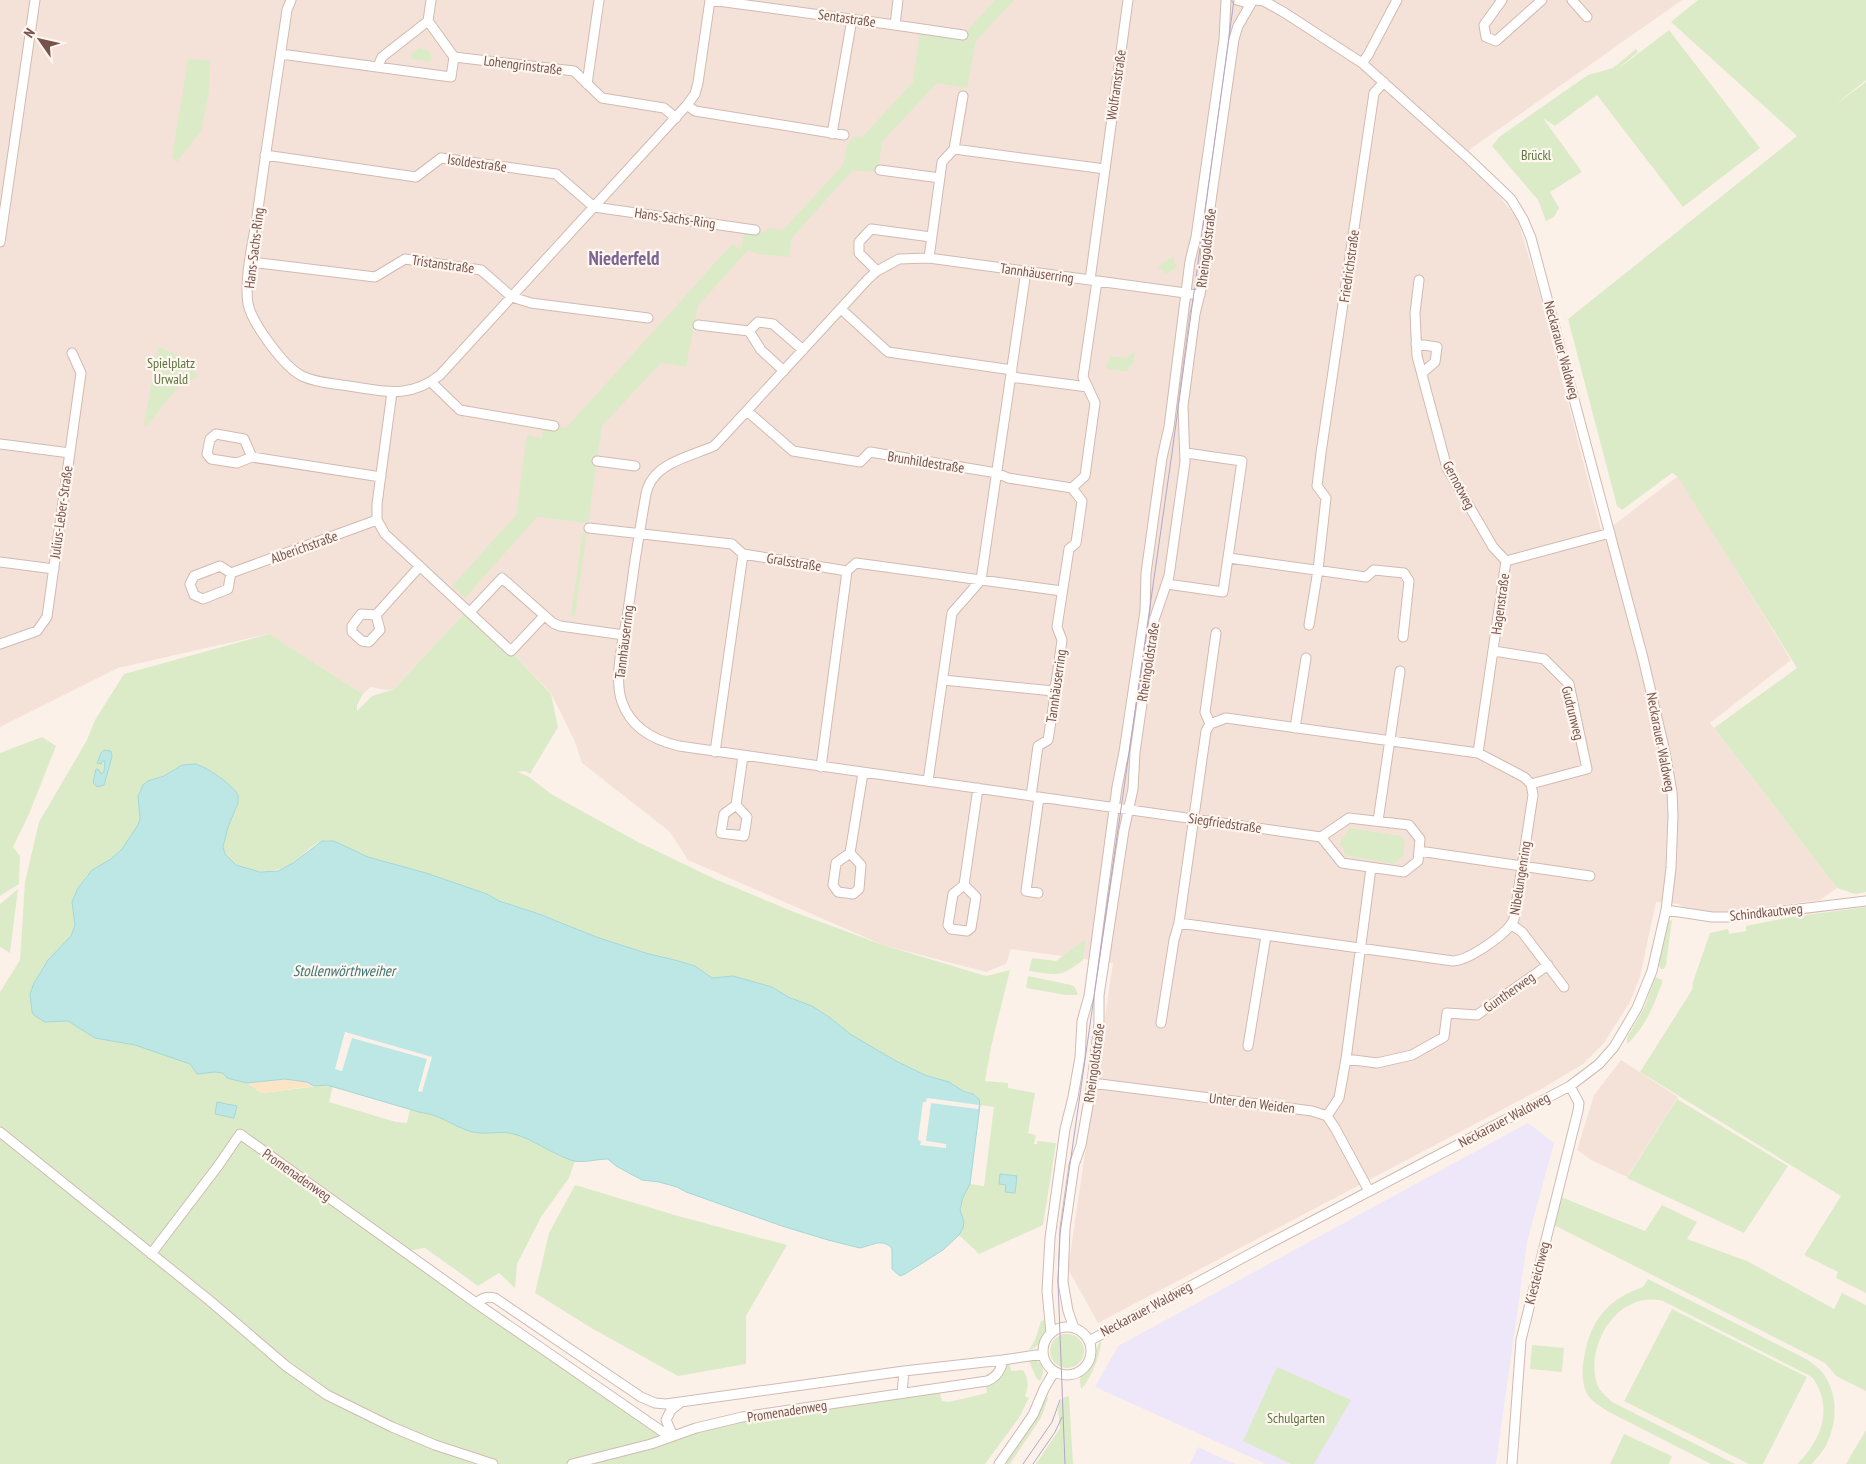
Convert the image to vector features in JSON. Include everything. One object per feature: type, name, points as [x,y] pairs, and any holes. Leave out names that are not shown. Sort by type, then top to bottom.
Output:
[{"type":"street","points":[[0,242],[4,187],[35,0]]},
{"type":"street","name":"Hans-Sachs-Ring","points":[[291,0],[287,10],[265,155],[248,283],[248,305],[259,328],[282,359],[301,376],[314,381],[392,392],[409,392],[431,382],[440,375],[687,105],[698,83],[710,0]]},
{"type":"street","points":[[378,66],[382,57],[428,21],[431,0]]},
{"type":"street","points":[[587,84],[599,0]]},
{"type":"street","name":"Sentastraße","points":[[710,0],[963,35]]},
{"type":"street","name":"Sentastraße","points":[[895,25],[898,0]]},
{"type":"street","name":"Wolframstraße","points":[[1093,280],[1105,169],[1128,0]]},
{"type":"street","name":"Rheingoldstraße","points":[[1043,1354],[1044,1342],[1051,1333],[1047,1291],[1050,1238],[1065,1129],[1080,1058],[1082,1021],[1089,996],[1145,611],[1146,573],[1162,458],[1169,428],[1190,261],[1196,237],[1221,60],[1226,0]]},
{"type":"street","points":[[1237,0],[1244,2],[1254,0]]},
{"type":"street","name":"Rheingoldstraße","points":[[1074,1328],[1068,1311],[1063,1282],[1064,1246],[1074,1165],[1081,1145],[1092,1083],[1100,1023],[1099,995],[1128,810],[1133,789],[1135,752],[1154,620],[1167,584],[1186,453],[1183,406],[1195,314],[1206,273],[1206,236],[1234,39],[1238,26],[1254,0]]},
{"type":"street","name":"Neckarauer Waldweg","points":[[1089,1341],[1586,1076],[1609,1053],[1637,1008],[1652,970],[1666,910],[1671,854],[1672,792],[1665,752],[1645,667],[1553,317],[1531,238],[1523,219],[1511,200],[1362,63],[1285,13],[1264,1],[1254,0]]},
{"type":"street","points":[[1362,63],[1397,0]]},
{"type":"street","points":[[1502,0],[1484,25],[1486,37],[1496,41],[1542,0]]},
{"type":"street","points":[[1572,0],[1587,17]]},
{"type":"street","points":[[832,134],[852,19]]},
{"type":"street","points":[[280,54],[451,76],[454,57],[428,21]]},
{"type":"street","name":"Lohengrinstraße","points":[[454,57],[574,71],[602,98],[664,108],[676,118]]},
{"type":"street","name":"Friedrichstraße","points":[[1309,625],[1318,570],[1326,498],[1317,486],[1321,453],[1374,93],[1384,82]]},
{"type":"street","points":[[929,258],[942,162],[954,149],[963,96]]},
{"type":"street","points":[[687,105],[695,111],[844,136]]},
{"type":"street","points":[[954,149],[1105,169]]},
{"type":"street","name":"Isoldestraße","points":[[265,155],[416,177],[441,158],[556,174],[594,206]]},
{"type":"street","points":[[880,170],[940,178]]},
{"type":"street","name":"Hans-Sachs-Ring","points":[[594,206],[755,230]]},
{"type":"street","points":[[877,271],[859,253],[859,242],[871,229],[931,237]]},
{"type":"street","name":"Tannhäuserring","points":[[1128,810],[715,752],[659,741],[637,726],[624,708],[618,680],[624,635],[647,489],[654,476],[667,466],[714,446],[877,271],[899,259],[929,258],[1200,295]]},
{"type":"street","name":"Tristanstraße","points":[[251,262],[375,278],[405,259],[414,260],[481,270],[512,297]]},
{"type":"street","points":[[928,782],[952,613],[981,580],[1026,271]]},
{"type":"street","points":[[1072,488],[1085,476],[1095,404],[1083,377],[1093,280]]},
{"type":"street","name":"Gernotweg","points":[[1419,280],[1415,313],[1416,344],[1447,468],[1493,547],[1506,561]]},
{"type":"street","points":[[512,297],[531,303],[648,318]]},
{"type":"street","points":[[841,309],[888,352],[1088,387]]},
{"type":"street","points":[[749,331],[758,322],[773,324],[803,350]]},
{"type":"street","points":[[698,325],[749,331]]},
{"type":"street","points":[[749,331],[761,350],[784,370]]},
{"type":"street","points":[[1416,344],[1436,347],[1434,362],[1422,373]]},
{"type":"street","name":"Julius-Leber-Straße","points":[[0,644],[37,631],[47,617],[81,373],[72,353]]},
{"type":"street","points":[[431,382],[460,410],[554,426]]},
{"type":"street","points":[[392,392],[377,504],[377,520],[386,534],[511,651],[544,616]]},
{"type":"street","name":"Brunhildestraße","points":[[747,411],[793,451],[860,462],[870,452],[997,473],[1008,478],[1072,488]]},
{"type":"street","points":[[252,457],[244,439],[216,434],[210,439],[207,454],[211,459],[237,463],[252,457],[381,477]]},
{"type":"street","points":[[0,444],[70,453]]},
{"type":"street","points":[[1167,584],[1223,592],[1229,558],[1242,460],[1186,453]]},
{"type":"street","points":[[597,460],[635,466]]},
{"type":"street","name":"Tannhäuserring","points":[[1038,893],[1026,891],[1038,746],[1048,740],[1054,702],[1053,691],[1056,683],[1062,640],[1057,627],[1062,590],[1069,549],[1076,542],[1082,501],[1072,488]]},
{"type":"street","name":"Alberichstraße","points":[[231,573],[377,520]]},
{"type":"street","points":[[589,528],[640,532],[732,544],[743,554],[715,752]]},
{"type":"street","name":"Hagenstraße","points":[[1478,754],[1506,561],[1610,533]]},
{"type":"street","name":"Gralsstraße","points":[[743,554],[847,571]]},
{"type":"street","points":[[1229,558],[1366,577],[1374,570],[1404,574],[1409,582],[1403,637]]},
{"type":"street","points":[[0,562],[54,569]]},
{"type":"street","points":[[821,767],[847,571],[856,563],[1062,590]]},
{"type":"street","name":"Alberichstraße","points":[[220,566],[231,573],[228,589],[202,599],[194,595],[190,584],[194,576],[220,566]]},
{"type":"street","points":[[376,615],[420,566]]},
{"type":"street","points":[[470,612],[502,578],[544,616],[560,626],[624,635]]},
{"type":"street","points":[[1210,724],[1205,712],[1216,633]]},
{"type":"street","name":"Gudrunweg","points":[[1494,651],[1544,659],[1569,684],[1587,769],[1532,784]]},
{"type":"street","points":[[1295,728],[1306,658]]},
{"type":"street","points":[[1378,821],[1400,671]]},
{"type":"street","points":[[943,680],[1053,691]]},
{"type":"street","points":[[1161,1022],[1174,940],[1180,923],[1206,731],[1210,724],[1226,718],[1478,754],[1524,777],[1532,784]]},
{"type":"street","points":[[736,805],[743,756]]},
{"type":"street","points":[[850,853],[861,865],[859,889],[853,894],[838,892],[833,885],[836,863],[850,853],[863,773]]},
{"type":"street","name":"Nibelungenring","points":[[1180,923],[1360,949],[1453,961],[1463,960],[1512,925],[1533,795],[1532,784]]},
{"type":"street","points":[[964,885],[976,897],[971,928],[966,932],[950,929],[948,925],[953,894],[964,885],[978,788]]},
{"type":"street","name":"Siegfriedstraße","points":[[1128,810],[1321,837]]},
{"type":"street","points":[[1349,818],[1409,825],[1420,839],[1418,861],[1404,872],[1342,863],[1321,837],[1349,818]]},
{"type":"street","points":[[1419,851],[1590,876]]},
{"type":"street","points":[[1369,1191],[1327,1116],[1339,1098],[1346,1059],[1371,868]]},
{"type":"street","name":"Schindkautweg","points":[[1666,910],[1712,917],[1733,917],[1866,901]]},
{"type":"street","name":"Guntherweg","points":[[1512,925],[1522,932],[1564,987]]},
{"type":"street","points":[[1248,1046],[1266,936]]},
{"type":"street","name":"Guntherweg","points":[[1346,1059],[1377,1063],[1412,1056],[1444,1037],[1447,1013],[1477,1015],[1548,965]]},
{"type":"street","name":"Unter den Weiden","points":[[1092,1083],[1312,1111],[1327,1116]]},
{"type":"street","name":"Kiesteichweg","points":[[1512,1464],[1521,1340],[1578,1111],[1578,1103],[1570,1086]]},
{"type":"street","points":[[0,1132],[208,1300],[286,1366],[327,1395],[392,1427],[435,1445],[493,1464]]},
{"type":"street","name":"Promenadenweg","points":[[151,1254],[240,1134],[476,1303],[663,1432],[673,1436]]},
{"type":"street","points":[[476,1303],[482,1298],[489,1296],[495,1298],[641,1397],[655,1403],[680,1403],[1043,1354],[1046,1364],[1054,1372],[1062,1375],[1070,1376],[1084,1368],[1091,1352],[1089,1341],[1083,1333],[1074,1328],[1064,1327],[1051,1333]]},
{"type":"street","name":"Promenadenweg","points":[[572,1464],[651,1444],[696,1428],[742,1417],[988,1381],[999,1373],[1003,1360]]},
{"type":"street","points":[[902,1393],[904,1372]]},
{"type":"street","points":[[999,1464],[1033,1415],[1044,1389],[1054,1372]]},
{"type":"street","points":[[673,1436],[666,1420],[671,1410],[680,1403]]},
{"type":"shaded area","points":[[0,0],[1682,0],[1472,148],[1461,158],[1494,190],[1517,218],[1537,284],[1602,534],[1678,476],[1791,660],[1710,723],[1837,888],[1820,900],[1721,913],[1690,910],[1678,904],[1656,902],[1640,977],[1630,1002],[1604,1043],[1583,1064],[1543,1088],[1098,1323],[1068,1269],[1113,963],[1011,949],[1006,964],[986,972],[883,945],[688,860],[670,832],[582,763],[575,742],[551,693],[511,651],[467,610],[394,689],[386,690],[371,687],[363,694],[268,634],[118,668],[0,727]]},
{"type":"shaded area","points":[[1621,1060],[1678,1097],[1627,1177],[1591,1160],[1577,1150],[1594,1095]]},
{"type":"shaded area","points":[[1528,1123],[1554,1143],[1527,1242],[1496,1464],[1266,1464],[1095,1387],[1118,1346]]},
{"type":"shaded area","points":[[1198,1447],[1219,1457],[1236,1464],[1190,1464]]},
{"type":"green space","points":[[995,0],[1014,0],[976,41],[967,88],[937,83],[882,142],[878,172],[852,171],[792,238],[789,257],[756,254],[748,250],[698,306],[686,367],[661,363],[602,426],[588,523],[537,517],[465,598],[452,586],[516,515],[527,435],[542,438],[543,424],[566,428],[732,244],[741,249],[745,229],[765,232],[768,228],[783,230],[843,165],[847,145],[855,136],[862,137],[913,82],[920,29],[963,35]]},
{"type":"green space","points":[[1698,0],[1866,0],[1866,80],[1835,105],[1866,82],[1866,892],[1855,894],[1837,888],[1714,728],[1797,668],[1677,476],[1672,473],[1622,510],[1617,506],[1568,319],[1797,136],[1671,22]]},
{"type":"green space","name":"Brückl","points":[[1669,30],[1760,148],[1683,207],[1597,95],[1555,126],[1543,118],[1582,172],[1550,192],[1559,208],[1554,217],[1546,221],[1538,200],[1492,146],[1499,137],[1588,75],[1613,68],[1636,49],[1638,52],[1614,72]]},
{"type":"green space","points":[[419,48],[430,52],[431,62],[411,59],[412,53]]},
{"type":"green space","points":[[188,59],[210,60],[209,91],[201,131],[177,162],[172,157]]},
{"type":"green space","points":[[1173,256],[1174,262],[1178,266],[1166,275],[1163,270],[1157,268]]},
{"type":"green space","name":"Spielplatz Urwald","points":[[158,347],[182,357],[191,365],[198,377],[181,385],[147,426],[144,424]]},
{"type":"green space","points":[[1135,351],[1133,363],[1129,367],[1128,372],[1109,369],[1106,366],[1111,356],[1126,358]]},
{"type":"green space","points":[[583,530],[587,531],[575,616],[571,615]]},
{"type":"green space","points":[[467,610],[511,651],[551,694],[558,727],[530,774],[525,771],[518,772],[529,777],[551,794],[638,842],[715,879],[794,912],[883,945],[986,976],[1010,970],[991,1047],[985,1081],[1008,1083],[1008,1088],[1035,1093],[1028,1133],[1036,1135],[1034,1144],[1037,1144],[1037,1141],[1056,1143],[1043,1225],[979,1254],[959,1235],[963,1225],[960,1207],[970,1184],[984,1186],[994,1107],[980,1105],[979,1099],[969,1092],[963,1091],[935,1077],[925,1075],[896,1061],[850,1034],[812,1006],[788,997],[772,987],[733,976],[712,978],[694,966],[599,938],[553,919],[499,901],[487,894],[426,873],[368,857],[327,840],[316,844],[294,862],[279,869],[257,871],[240,866],[230,861],[225,854],[223,846],[227,829],[238,803],[230,785],[203,767],[176,768],[164,776],[154,779],[140,790],[138,796],[140,819],[138,825],[122,849],[87,875],[78,888],[72,902],[75,925],[71,936],[48,960],[34,983],[45,1022],[68,1021],[95,1038],[135,1045],[182,1061],[190,1064],[197,1074],[223,1073],[228,1078],[247,1083],[262,1093],[327,1085],[333,1086],[329,1102],[396,1122],[407,1123],[410,1109],[439,1116],[463,1129],[476,1133],[498,1132],[514,1134],[534,1142],[559,1156],[575,1161],[569,1178],[541,1217],[517,1264],[515,1288],[499,1273],[478,1286],[425,1248],[408,1251],[239,1128],[235,1133],[474,1306],[662,1434],[916,1395],[940,1393],[942,1401],[949,1402],[987,1393],[986,1385],[997,1380],[1006,1364],[1010,1364],[1011,1371],[1023,1370],[1028,1383],[1025,1396],[1029,1398],[1019,1418],[985,1464],[0,1464],[0,992],[20,960],[25,882],[39,822],[87,740],[95,720],[124,674],[269,634],[363,694],[357,705],[357,711],[372,696],[394,689]]},
{"type":"green space","points":[[42,737],[56,746],[29,814],[13,847],[20,856],[19,884],[0,896],[0,753]]},
{"type":"green space","points":[[1348,828],[1401,836],[1405,841],[1403,856],[1394,864],[1344,855],[1344,850],[1340,844],[1342,837],[1347,834]]},
{"type":"green space","points":[[18,889],[10,953],[0,947],[0,904]]},
{"type":"green space","points":[[1866,907],[1866,1293],[1836,1278],[1838,1272],[1804,1255],[1841,1196],[1640,1072],[1692,990],[1710,933],[1728,929],[1729,934],[1746,931],[1746,926],[1791,917]]},
{"type":"green space","points":[[1672,920],[1666,965],[1664,969],[1661,969],[1658,965],[1669,921]]},
{"type":"green space","points":[[1086,939],[1083,960],[1069,970],[1058,974],[1029,971],[1032,958],[1056,961]]},
{"type":"green space","points":[[1028,976],[1071,985],[1075,987],[1078,995],[1066,995],[1026,988]]},
{"type":"green space","points":[[1655,977],[1663,980],[1653,1006],[1640,1030],[1627,1044],[1627,1038],[1645,1006]]},
{"type":"green space","points":[[1677,1099],[1788,1166],[1744,1233],[1627,1178]]},
{"type":"green space","points":[[575,1185],[678,1216],[787,1245],[746,1316],[746,1364],[678,1376],[593,1329],[535,1293],[549,1233]]},
{"type":"green space","points":[[1561,1197],[1645,1231],[1662,1205],[1697,1222],[1687,1239],[1747,1261],[1834,1309],[1842,1293],[1866,1305],[1866,1391],[1836,1376],[1825,1363],[1554,1225]]},
{"type":"green space","points":[[1648,1279],[1808,1360],[1821,1371],[1828,1380],[1831,1389],[1835,1415],[1827,1444],[1812,1464],[1797,1464],[1813,1445],[1822,1423],[1824,1411],[1822,1400],[1819,1388],[1812,1377],[1663,1301],[1650,1299],[1638,1301],[1627,1306],[1609,1322],[1598,1345],[1595,1357],[1594,1365],[1597,1384],[1612,1402],[1735,1464],[1711,1464],[1609,1412],[1590,1398],[1584,1387],[1582,1372],[1592,1330],[1604,1311],[1621,1297],[1643,1287]]},
{"type":"green space","points":[[1672,1309],[1807,1377],[1763,1464],[1749,1464],[1624,1401]]},
{"type":"green space","points":[[1046,1320],[1046,1330],[1041,1342],[1029,1350],[1035,1340],[1041,1321]]},
{"type":"green space","points":[[1067,1334],[1079,1339],[1084,1351],[1079,1363],[1067,1368],[1055,1363],[1050,1351],[1055,1339]]},
{"type":"green space","points":[[1101,1340],[1095,1366],[1081,1389],[1081,1376],[1091,1366]]},
{"type":"green space","points":[[1532,1345],[1564,1348],[1562,1372],[1530,1369]]},
{"type":"green space","points":[[1035,1360],[1043,1369],[1040,1381],[1036,1378],[1029,1361]]},
{"type":"green space","name":"Schulgarten","points":[[1277,1367],[1351,1400],[1314,1464],[1291,1464],[1243,1441]]},
{"type":"green space","points":[[1046,1395],[1048,1399],[1041,1418],[1010,1464],[1005,1464],[1037,1416]]},
{"type":"green space","points":[[1069,1396],[1073,1464],[1036,1464],[1060,1428],[1058,1409],[1062,1398]]},
{"type":"green space","points":[[1866,1430],[1866,1464],[1846,1464]]},
{"type":"green space","points":[[1624,1434],[1672,1456],[1669,1464],[1610,1464]]},
{"type":"sand","points":[[285,1079],[307,1082],[314,1086],[262,1093],[247,1083]]},
{"type":"water","points":[[104,750],[111,751],[112,757],[104,785],[97,787],[93,783],[96,769],[101,774],[104,772],[105,761],[102,761],[101,764],[97,763]]},
{"type":"water","name":"Stollenwörthweiher","points":[[196,764],[219,777],[231,786],[238,795],[238,803],[228,827],[223,847],[225,854],[236,865],[260,872],[278,871],[293,863],[322,841],[334,841],[368,857],[426,873],[487,894],[499,901],[539,914],[599,938],[695,966],[712,978],[733,976],[772,987],[788,997],[812,1006],[850,1034],[896,1061],[925,1075],[949,1082],[963,1091],[973,1094],[979,1099],[980,1105],[970,1184],[963,1197],[960,1210],[964,1222],[959,1235],[943,1250],[900,1276],[892,1269],[892,1249],[884,1243],[860,1248],[782,1226],[686,1192],[677,1187],[642,1180],[616,1166],[608,1159],[574,1161],[514,1134],[474,1132],[433,1115],[327,1085],[314,1086],[307,1082],[285,1079],[247,1083],[227,1078],[223,1073],[197,1074],[190,1064],[135,1045],[95,1038],[68,1021],[45,1022],[35,1016],[32,1012],[30,994],[34,983],[48,960],[71,936],[75,925],[72,902],[78,888],[92,870],[111,859],[122,849],[138,825],[140,819],[138,796],[143,785],[148,781],[164,776],[182,765]]},
{"type":"water","points":[[217,1102],[237,1106],[234,1118],[215,1114]]},
{"type":"water","points":[[1000,1174],[1017,1176],[1015,1193],[1005,1192],[1006,1185],[999,1184]]},
{"type":"pier","points":[[345,1032],[432,1057],[422,1092],[418,1091],[427,1059],[352,1038],[342,1071],[335,1069]]},
{"type":"pier","points":[[927,1098],[979,1105],[978,1109],[931,1103],[926,1141],[946,1144],[946,1148],[920,1145],[921,1141],[918,1140],[923,1102],[926,1102]]},
{"type":"tram line","points":[[1065,1464],[1058,1282],[1060,1234],[1171,460],[1234,0]]},
{"type":"tram line","points":[[1023,1464],[1052,1422],[1060,1400]]},
{"type":"tram line","points":[[1033,1464],[1055,1432],[1062,1417]]},
{"type":"district","name":"Niederfeld","points":[[624,258]]}]
